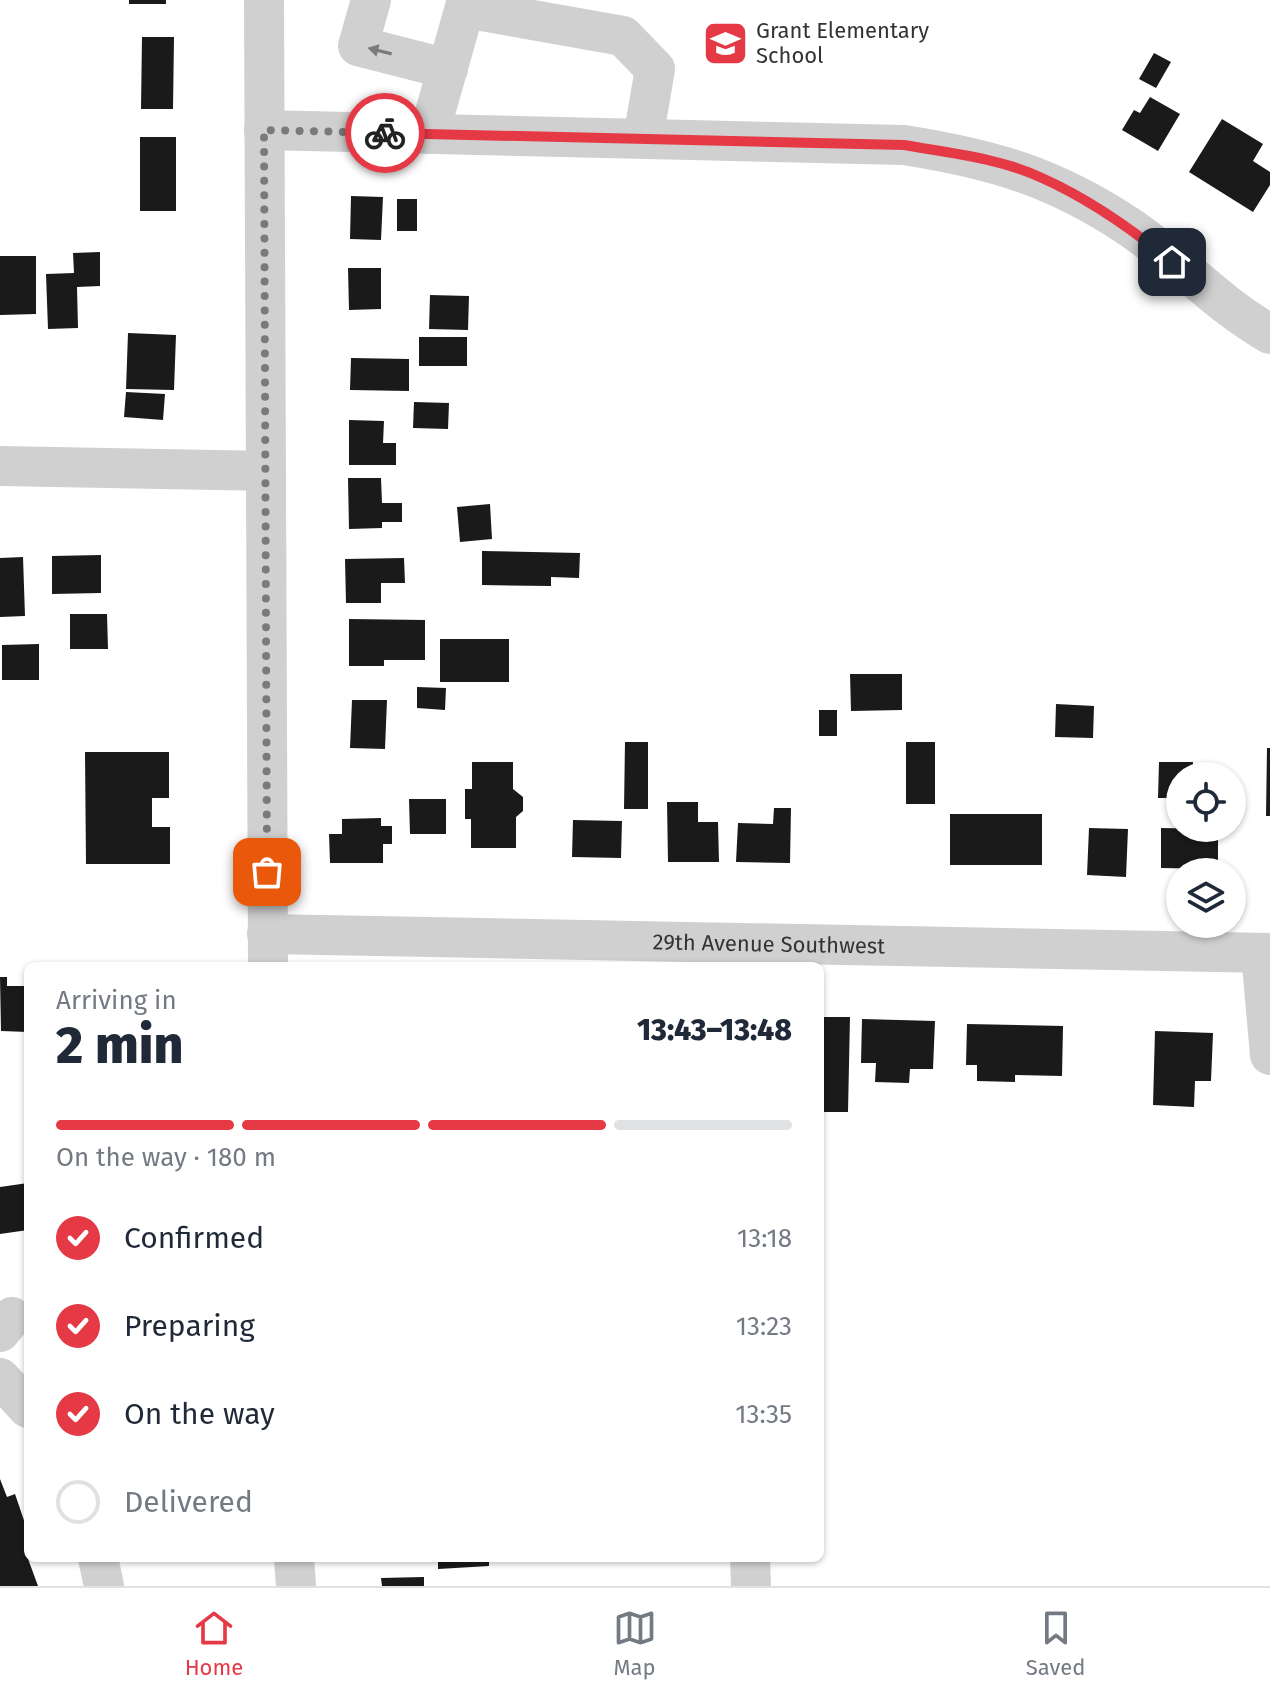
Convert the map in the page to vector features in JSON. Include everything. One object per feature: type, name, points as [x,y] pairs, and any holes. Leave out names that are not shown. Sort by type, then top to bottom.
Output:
[{"type":"street","points":[[264,0],[267,950]]},
{"type":"street","points":[[371,0],[358,46],[448,69]]},
{"type":"street","points":[[429,134],[466,4],[623,36],[655,69],[643,139]]},
{"type":"street","points":[[264,130],[904,145],[971,156],[1041,177],[1129,227],[1235,314],[1270,334]]},
{"type":"street","points":[[0,466],[266,471]]},
{"type":"street","name":"29th Avenue Southwest","points":[[267,950],[728,954],[1266,953]]},
{"type":"street","points":[[1266,953],[1270,1055]]},
{"type":"street","points":[[0,1378],[24,1404]]},
{"type":"street","points":[[99,1562],[104,1586]]},
{"type":"street","points":[[294,1562],[296,1586]]},
{"type":"street","points":[[750,1562],[751,1586]]},
{"type":"building","points":[[129,0],[166,0],[166,4],[129,4]]},
{"type":"building","points":[[142,37],[174,37],[173,109],[141,109]]},
{"type":"building","points":[[1154,53],[1171,62],[1156,88],[1139,79]]},
{"type":"building","points":[[1150,97],[1180,114],[1158,151],[1122,130],[1134,110],[1140,113]]},
{"type":"building","points":[[1222,119],[1263,144],[1253,161],[1270,172],[1270,185],[1253,212],[1189,172]]},
{"type":"building","points":[[140,137],[176,137],[176,211],[140,211]]},
{"type":"building","points":[[351,196],[383,197],[381,240],[350,239]]},
{"type":"building","points":[[397,199],[417,199],[417,231],[397,231]]},
{"type":"building","points":[[100,252],[100,286],[77,287],[78,328],[48,329],[46,274],[74,273],[73,253]]},
{"type":"building","points":[[0,256],[36,256],[36,314],[0,315]]},
{"type":"building","points":[[348,268],[381,268],[381,309],[349,310]]},
{"type":"building","points":[[430,295],[469,296],[468,330],[429,329]]},
{"type":"building","points":[[128,333],[176,335],[174,390],[126,389]]},
{"type":"building","points":[[419,337],[467,337],[467,366],[419,366]]},
{"type":"building","points":[[351,358],[409,359],[409,391],[350,390]]},
{"type":"building","points":[[126,392],[165,394],[163,420],[124,417]]},
{"type":"building","points":[[414,402],[449,403],[448,429],[413,428]]},
{"type":"building","points":[[349,420],[384,421],[383,443],[396,443],[396,465],[349,465]]},
{"type":"building","points":[[348,478],[381,478],[382,503],[402,503],[402,522],[382,522],[382,528],[349,529]]},
{"type":"building","points":[[490,504],[492,539],[460,542],[457,507]]},
{"type":"building","points":[[482,551],[580,553],[579,578],[551,577],[551,586],[482,585]]},
{"type":"building","points":[[101,555],[101,593],[52,594],[52,556]]},
{"type":"building","points":[[23,557],[25,616],[0,617],[0,558]]},
{"type":"building","points":[[404,558],[405,583],[381,583],[381,603],[346,603],[345,559]]},
{"type":"building","points":[[70,614],[107,614],[108,649],[70,649]]},
{"type":"building","points":[[349,619],[425,620],[425,660],[384,660],[384,666],[349,666]]},
{"type":"building","points":[[440,639],[509,639],[509,682],[440,682]]},
{"type":"building","points":[[39,644],[39,680],[2,680],[2,645]]},
{"type":"building","points":[[850,674],[902,674],[902,710],[851,711]]},
{"type":"building","points":[[417,687],[446,688],[445,710],[417,708]]},
{"type":"building","points":[[352,700],[387,700],[385,749],[350,748]]},
{"type":"building","points":[[1056,704],[1094,706],[1093,738],[1055,737]]},
{"type":"building","points":[[819,710],[837,710],[837,736],[819,736]]},
{"type":"building","points":[[625,742],[648,742],[648,809],[624,809]]},
{"type":"building","points":[[906,742],[935,742],[935,804],[906,804]]},
{"type":"building","points":[[1267,748],[1270,748],[1270,816],[1266,816]]},
{"type":"building","points":[[85,752],[169,752],[169,798],[152,798],[152,827],[170,827],[170,864],[86,864]]},
{"type":"building","points":[[472,762],[513,762],[513,789],[523,797],[523,811],[516,817],[516,848],[471,848],[471,819],[465,819],[465,789],[472,789]]},
{"type":"building","points":[[1159,762],[1166,762],[1166,798],[1158,798]]},
{"type":"building","points":[[409,799],[446,799],[446,834],[410,834]]},
{"type":"building","points":[[667,802],[698,802],[698,822],[718,822],[719,862],[668,862]]},
{"type":"building","points":[[774,808],[791,808],[790,863],[736,862],[738,823],[773,824]]},
{"type":"building","points":[[950,814],[1042,814],[1042,865],[950,865]]},
{"type":"building","points":[[381,818],[381,826],[392,826],[392,844],[383,844],[383,863],[330,863],[329,834],[342,834],[342,819]]},
{"type":"building","points":[[573,820],[622,821],[621,858],[572,857]]},
{"type":"building","points":[[1089,828],[1128,829],[1126,877],[1087,875]]},
{"type":"building","points":[[1161,828],[1166,828],[1166,842],[1218,842],[1218,858],[1166,858],[1166,868],[1161,868]]},
{"type":"building","points":[[0,977],[7,977],[7,986],[24,986],[24,1032],[1,1031]]},
{"type":"building","points":[[824,1017],[850,1017],[848,1112],[824,1112]]},
{"type":"building","points":[[862,1019],[935,1021],[933,1069],[910,1069],[909,1083],[875,1082],[876,1063],[861,1063]]},
{"type":"building","points":[[967,1024],[1063,1026],[1062,1076],[1015,1075],[1015,1082],[977,1081],[977,1065],[966,1065]]},
{"type":"building","points":[[1155,1031],[1213,1033],[1211,1081],[1195,1081],[1194,1107],[1153,1105]]},
{"type":"building","points":[[24,1184],[24,1231],[0,1234],[0,1187]]},
{"type":"building","points":[[0,1479],[7,1497],[15,1494],[24,1520],[24,1562],[29,1562],[38,1586],[0,1586]]},
{"type":"building","points":[[438,1562],[489,1562],[489,1566],[438,1569]]},
{"type":"building","points":[[424,1577],[424,1586],[382,1586],[381,1578]]},
{"type":"way so far","points":[[267,872],[264,130],[385,133]]},
{"type":"place","name":"Grant Elementary School","points":[[725,43]]},
{"type":"route","points":[[385,133],[904,145],[971,156],[1041,177],[1129,227],[1172,262]]}]
